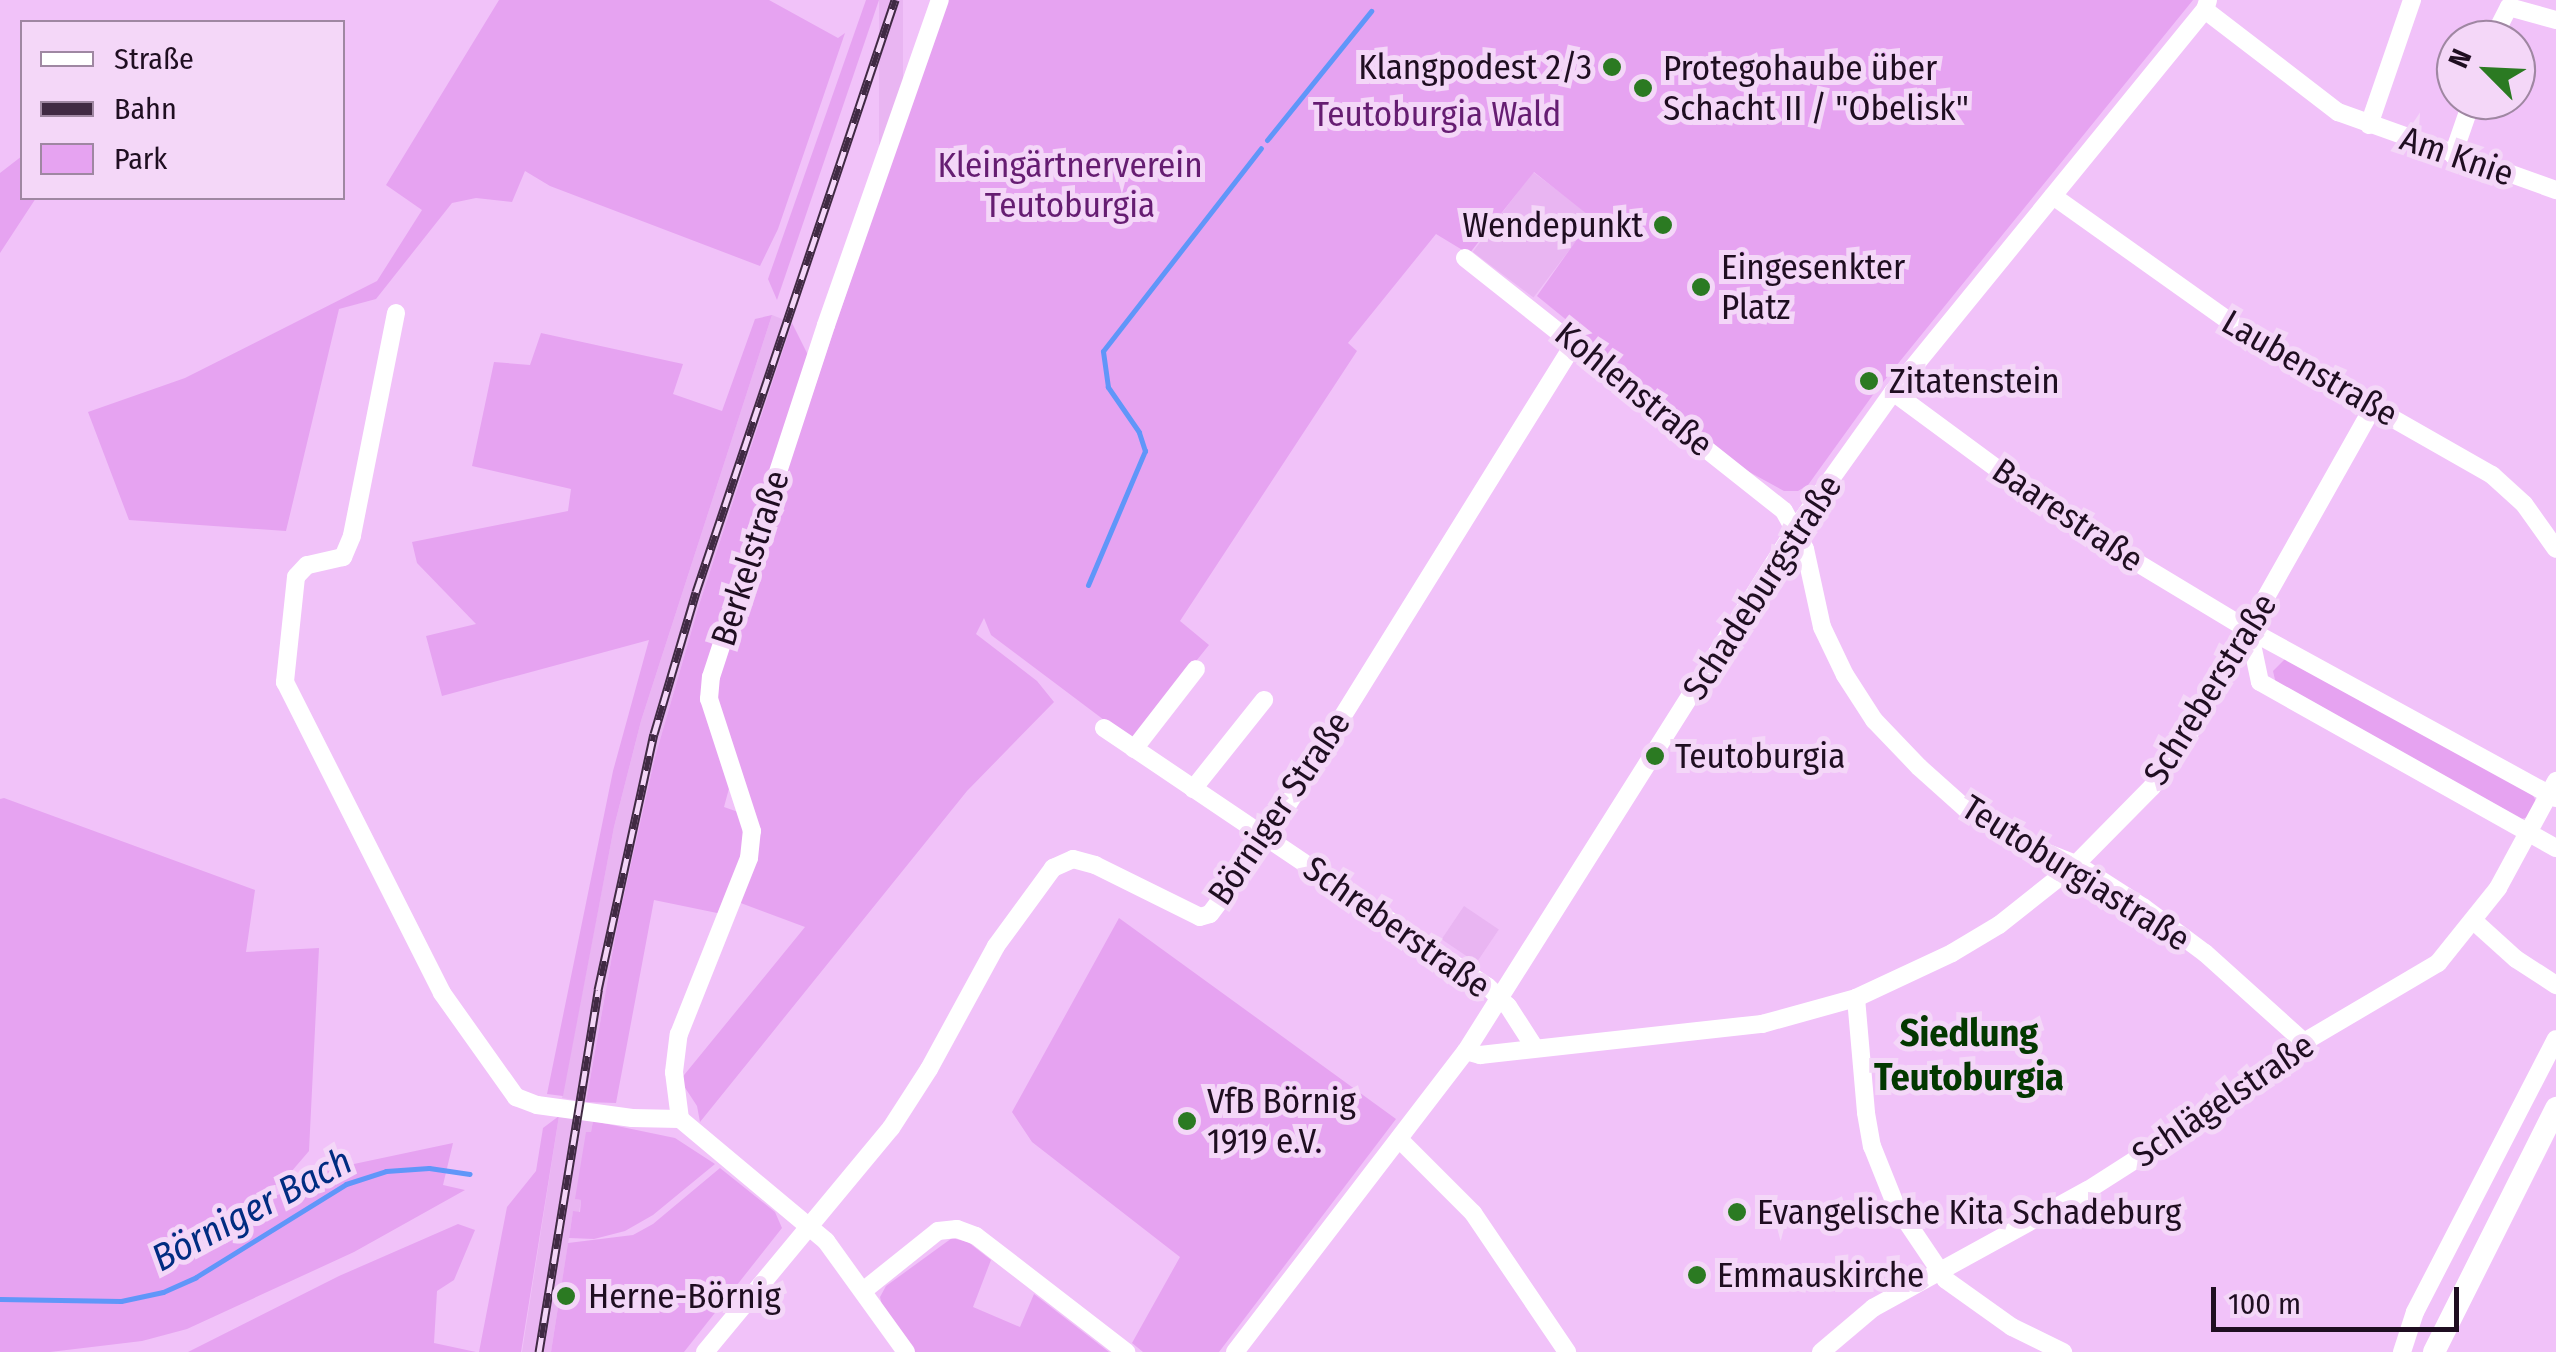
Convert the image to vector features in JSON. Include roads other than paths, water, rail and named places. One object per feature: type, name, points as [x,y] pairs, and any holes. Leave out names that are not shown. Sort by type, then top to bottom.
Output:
[{"type":"main road","points":[[2434,1352],[2556,1108]]},
{"type":"street","name":"Berkelstraße","points":[[680,1119],[675,1050],[749,858],[752,832],[709,698],[711,677],[826,325],[940,0]]},
{"type":"street","name":"Am Knie","points":[[2412,0],[2369,125],[2556,190]]},
{"type":"street","name":"Schadeburgstraße","points":[[1235,1352],[1466,1051],[1796,528],[1893,392],[2207,5],[2321,102],[2369,125]]},
{"type":"street","points":[[2502,20],[2508,7],[2556,20]]},
{"type":"street","points":[[2453,155],[2465,120]]},
{"type":"street","name":"Laubenstraße","points":[[2054,196],[2241,331],[2492,475],[2524,504],[2556,548]]},
{"type":"street","name":"Kohlenstraße","points":[[1464,258],[1576,342],[1784,511],[1796,528]]},
{"type":"street","points":[[396,314],[352,536],[343,557],[308,565],[296,577],[285,682],[442,993],[516,1098],[536,1105],[613,1116],[680,1119],[807,1224],[863,1291],[906,1352]]},
{"type":"street","name":"Börniger Straße","points":[[807,1224],[910,1102],[996,946],[1053,868],[1073,859],[1096,865],[1200,918],[1210,914],[1267,838],[1576,342]]},
{"type":"street","name":"Baarestraße","points":[[1893,392],[2068,521],[2250,630],[2554,791]]},
{"type":"street","name":"Schreberstraße","points":[[1466,1051],[1480,1056],[1732,1029],[1856,998],[1952,954],[1999,926],[2076,864],[2152,787],[2186,740],[2374,406]]},
{"type":"street","name":"Teutoburgiastraße","points":[[1796,528],[1822,626],[1874,720],[1966,809],[2022,843],[2076,864],[2205,953],[2304,1042]]},
{"type":"street","points":[[2250,630],[2260,682],[2556,848]]},
{"type":"street","points":[[1134,749],[1196,670]]},
{"type":"street","points":[[1194,789],[1264,700]]},
{"type":"street","name":"Schreberstraße","points":[[1104,728],[1501,999],[1535,1048]]},
{"type":"street","points":[[2530,834],[2554,791]]},
{"type":"street","name":"Schlägelstraße","points":[[1821,1352],[1873,1308],[1937,1269],[2088,1190],[2210,1112],[2304,1042],[2438,963],[2475,922],[2530,834]]},
{"type":"street","points":[[2475,922],[2516,958],[2556,985]]},
{"type":"street","points":[[1856,998],[1872,1146],[1896,1206],[1937,1269],[2012,1326],[2063,1352]]},
{"type":"street","points":[[2402,1352],[2415,1312],[2556,1039]]},
{"type":"street","points":[[1399,1140],[1472,1213],[1567,1352]]},
{"type":"street","points":[[715,1348],[807,1224]]},
{"type":"street","points":[[863,1291],[938,1232],[957,1229],[976,1236],[1126,1352]]},
{"type":"waterway","points":[[1267,140],[1371,11]]},
{"type":"waterway","points":[[1088,585],[1145,451],[1139,432],[1108,387],[1103,351],[1261,148]]},
{"type":"waterway","name":"Börniger Bach","points":[[0,1299],[121,1301],[163,1292],[196,1277],[346,1184],[386,1171],[429,1168],[470,1174]]},
{"type":"railway","points":[[539,1352],[598,990],[654,734],[696,592],[895,0]]},
{"type":"place","name":"Klangpodest 2/3","points":[[1612,67]]},
{"type":"place","name":"Protegohaube über Schacht II / \"Obelisk\"","points":[[1643,88]]},
{"type":"place","name":"Wendepunkt","points":[[1663,225]]},
{"type":"place","name":"Eingesenkter Platz","points":[[1701,287]]},
{"type":"place","name":"Zitatenstein","points":[[1869,381]]},
{"type":"place","name":"Teutoburgia","points":[[1655,756]]},
{"type":"place","name":"VfB Börnig 1919 e.V.","points":[[1187,1121]]},
{"type":"place","name":"Evangelische Kita Schadeburg","points":[[1737,1212]]},
{"type":"place","name":"Emmauskirche","points":[[1697,1275]]},
{"type":"place","name":"Herne-Börnig","points":[[566,1296]]},
{"type":"district","name":"Siedlung Teutoburgia","points":[[1969,1056]]},
{"type":"park label","name":"Teutoburgia Wald","points":[[1437,114]]},
{"type":"park label","name":"Kleingärtnerverein Teutoburgia","points":[[1070,185]]}]
